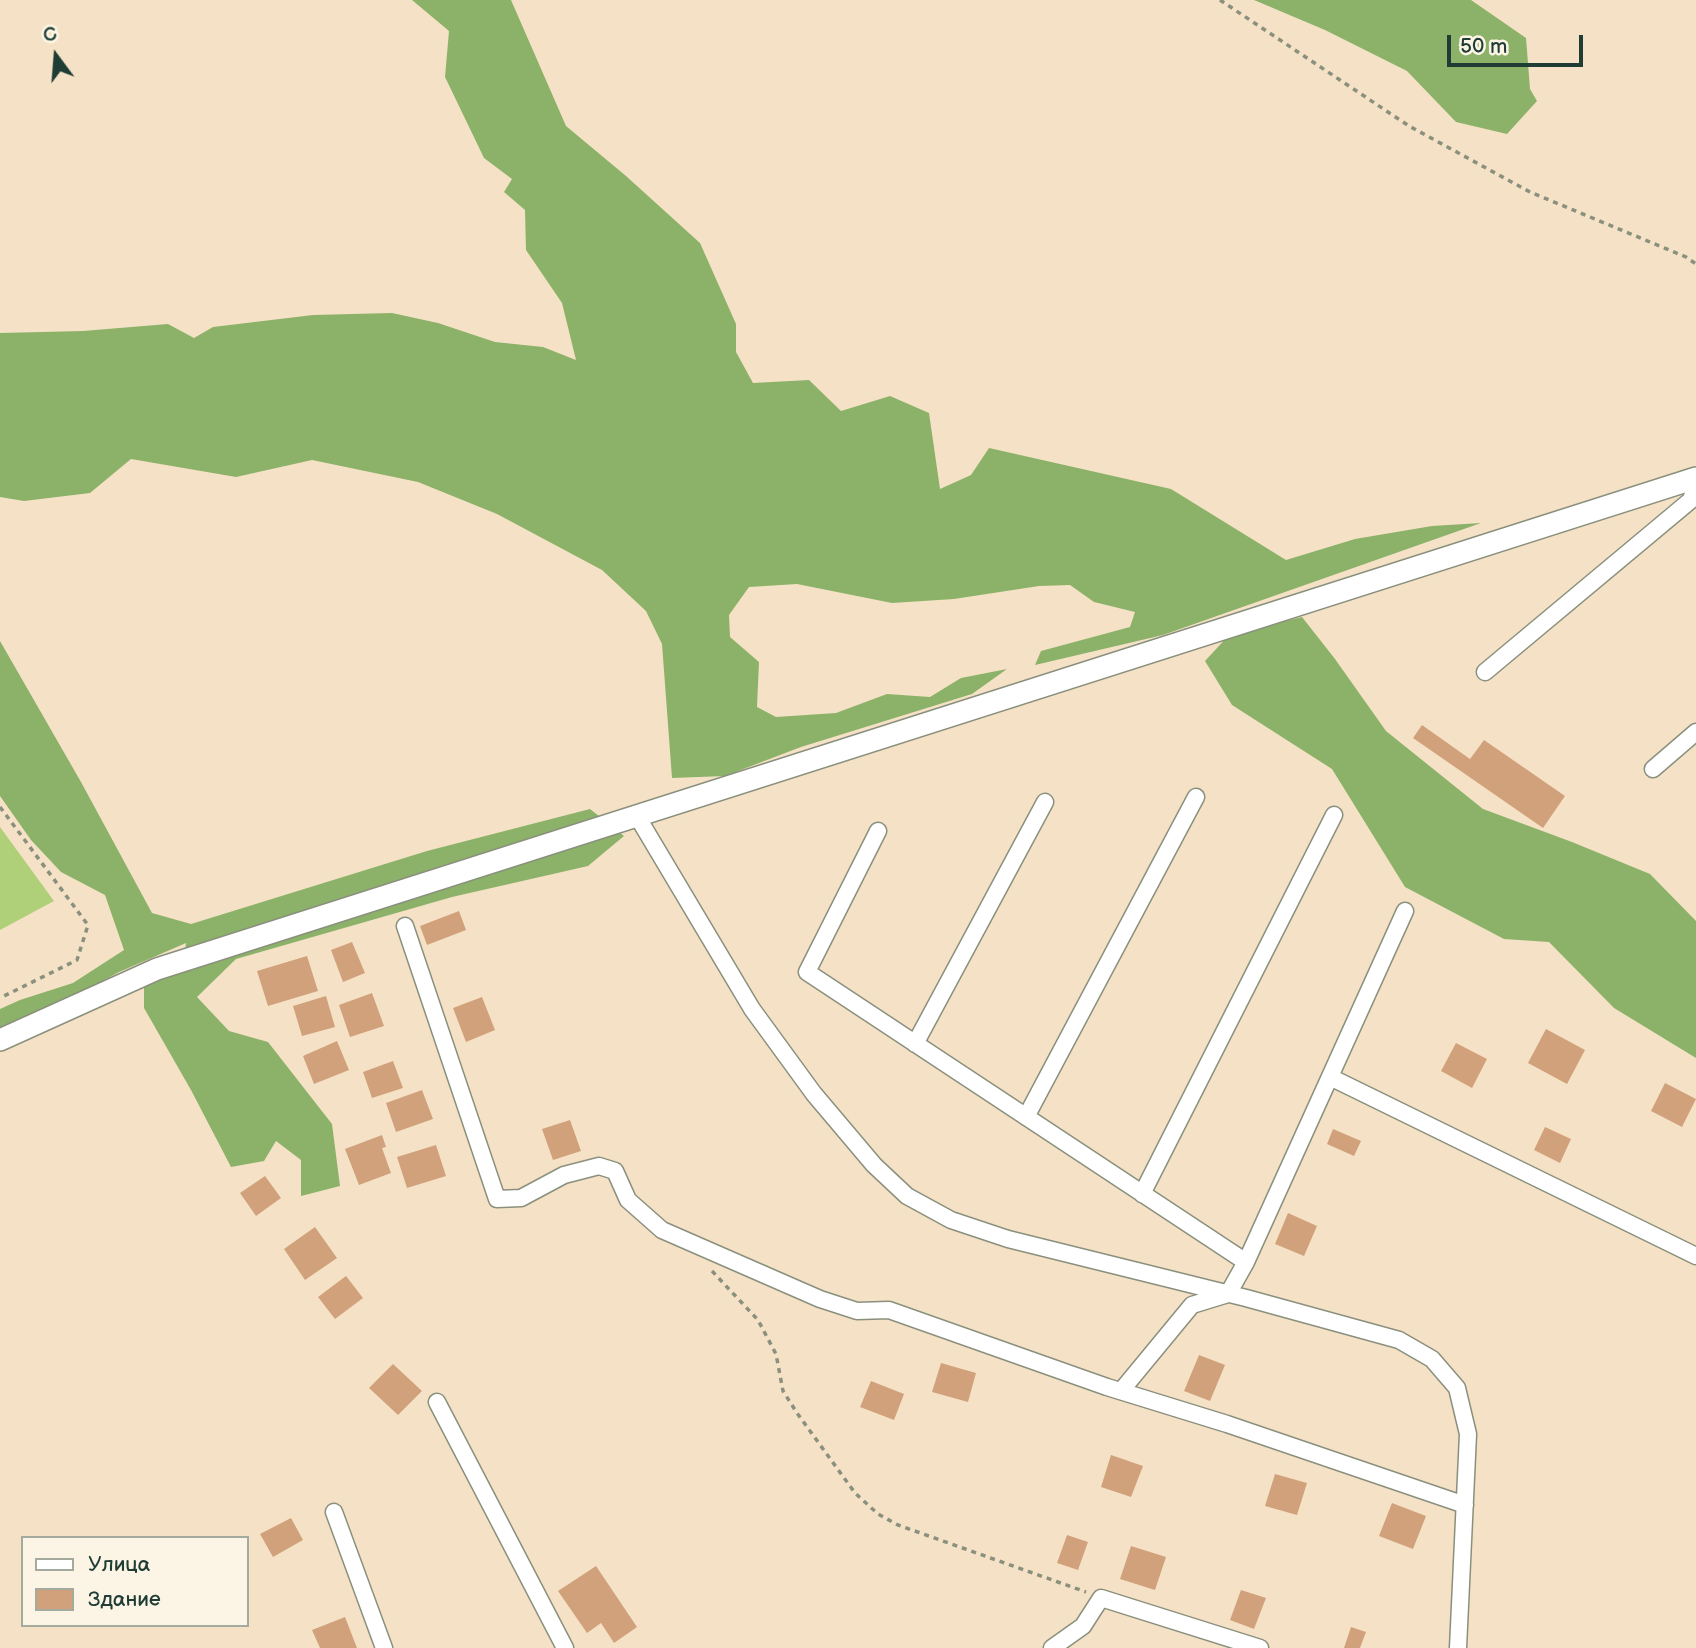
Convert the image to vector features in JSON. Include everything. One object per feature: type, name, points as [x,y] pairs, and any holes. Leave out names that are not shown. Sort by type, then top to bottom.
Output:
[{"type":"street","points":[[0,1040],[157,969],[1696,478]]},
{"type":"street","points":[[1485,672],[1691,500],[1696,484]]},
{"type":"street","points":[[1653,769],[1696,732]]},
{"type":"street","points":[[1026,1117],[1196,797]]},
{"type":"street","points":[[915,1044],[1045,802]]},
{"type":"street","points":[[1142,1194],[1334,815]]},
{"type":"street","points":[[636,816],[752,1009],[814,1094],[874,1165],[907,1196],[951,1220],[1008,1239],[1399,1340],[1432,1359],[1457,1388],[1468,1434],[1458,1648]]},
{"type":"street","points":[[878,831],[807,972],[1246,1262]]},
{"type":"street","points":[[1121,1391],[1192,1305],[1228,1294],[1246,1262],[1405,911]]},
{"type":"street","points":[[405,926],[497,1199],[521,1198],[564,1175],[599,1166],[614,1171],[628,1200],[662,1230],[820,1299],[857,1311],[889,1310],[1121,1391],[1465,1505]]},
{"type":"street","points":[[1330,1077],[1696,1256]]},
{"type":"street","points":[[437,1402],[565,1648]]},
{"type":"street","points":[[334,1512],[384,1648]]},
{"type":"street","points":[[1052,1648],[1083,1626],[1101,1598],[1261,1648]]},
{"type":"path","points":[[1220,0],[1409,126],[1530,192],[1686,257],[1696,264]]},
{"type":"path","points":[[0,807],[88,925],[77,960],[0,998]]},
{"type":"path","points":[[710,1269],[758,1320],[776,1354],[783,1391],[855,1493],[878,1514],[898,1525],[1101,1598]]},
{"type":"green space","points":[[412,0],[511,0],[566,126],[700,243],[736,324],[736,352],[753,383],[809,380],[841,411],[890,396],[929,413],[940,489],[971,475],[989,448],[1171,489],[1286,560],[1355,539],[1432,526],[1481,523],[1163,635],[1035,665],[1041,651],[1130,627],[1135,612],[1094,602],[1070,585],[1039,586],[954,599],[892,603],[797,584],[749,587],[729,615],[730,637],[759,662],[757,707],[776,717],[836,713],[887,694],[930,697],[961,678],[1007,669],[972,694],[801,747],[725,776],[672,778],[662,644],[646,611],[602,570],[497,514],[418,482],[312,460],[236,477],[131,459],[90,493],[24,501],[0,497],[0,333],[83,331],[168,324],[194,338],[213,327],[313,315],[392,313],[438,323],[495,342],[543,347],[576,360],[562,303],[526,250],[525,210],[504,192],[512,179],[484,158],[445,77],[449,31]]},
{"type":"green space","points":[[1254,0],[1471,0],[1526,38],[1530,89],[1537,101],[1507,134],[1456,122],[1407,71],[1325,30]]},
{"type":"green space","points":[[1302,617],[1386,731],[1483,809],[1650,874],[1696,921],[1696,1058],[1614,1008],[1549,942],[1504,939],[1405,887],[1332,769],[1232,705],[1205,661],[1230,634]]},
{"type":"green space","points":[[0,641],[152,913],[191,924],[427,851],[590,809],[624,836],[588,866],[452,897],[236,959],[197,997],[229,1031],[268,1042],[332,1124],[340,1186],[301,1196],[301,1160],[276,1141],[264,1161],[231,1167],[144,1008],[144,986],[183,969],[186,943],[119,972],[57,1006],[0,1030],[0,1009],[73,983],[124,950],[105,895],[61,872],[31,840],[0,796]]},
{"type":"green space","points":[[0,827],[54,901],[0,930]]},
{"type":"building","points":[[1422,725],[1470,759],[1484,740],[1565,796],[1543,828],[1413,738]]},
{"type":"building","points":[[459,911],[466,930],[427,945],[420,926]]},
{"type":"building","points":[[352,942],[365,973],[343,982],[331,950]]},
{"type":"building","points":[[307,956],[318,991],[268,1006],[257,971]]},
{"type":"building","points":[[372,993],[384,1026],[350,1037],[339,1005]]},
{"type":"building","points":[[326,996],[335,1027],[302,1036],[293,1006]]},
{"type":"building","points":[[482,997],[495,1030],[466,1042],[453,1008]]},
{"type":"building","points":[[1546,1029],[1585,1050],[1567,1084],[1528,1063]]},
{"type":"building","points":[[337,1041],[349,1070],[314,1084],[303,1056]]},
{"type":"building","points":[[1456,1043],[1487,1059],[1472,1088],[1441,1071]]},
{"type":"building","points":[[393,1061],[403,1088],[372,1098],[363,1072]]},
{"type":"building","points":[[1665,1083],[1696,1099],[1682,1127],[1651,1111]]},
{"type":"building","points":[[422,1090],[433,1119],[396,1132],[386,1103]]},
{"type":"building","points":[[570,1120],[581,1151],[553,1160],[542,1129]]},
{"type":"building","points":[[1545,1127],[1571,1139],[1560,1163],[1534,1150]]},
{"type":"building","points":[[1333,1129],[1361,1141],[1354,1156],[1327,1144]]},
{"type":"building","points":[[382,1135],[386,1147],[382,1148],[391,1173],[359,1185],[345,1149]]},
{"type":"building","points":[[436,1145],[446,1176],[407,1188],[397,1157]]},
{"type":"building","points":[[265,1176],[281,1198],[256,1216],[240,1193]]},
{"type":"building","points":[[1288,1213],[1317,1226],[1304,1256],[1275,1244]]},
{"type":"building","points":[[315,1227],[337,1258],[305,1280],[284,1249]]},
{"type":"building","points":[[346,1276],[363,1298],[335,1319],[318,1297]]},
{"type":"building","points":[[1199,1355],[1225,1365],[1210,1401],[1184,1391]]},
{"type":"building","points":[[941,1363],[976,1373],[968,1402],[932,1392]]},
{"type":"building","points":[[393,1364],[422,1391],[398,1415],[369,1388]]},
{"type":"building","points":[[871,1381],[904,1394],[894,1420],[860,1407]]},
{"type":"building","points":[[1111,1455],[1143,1466],[1131,1497],[1101,1487]]},
{"type":"building","points":[[1275,1474],[1307,1483],[1297,1515],[1265,1506]]},
{"type":"building","points":[[1392,1503],[1426,1516],[1413,1549],[1379,1536]]},
{"type":"building","points":[[291,1518],[303,1540],[273,1557],[260,1534]]},
{"type":"building","points":[[1067,1535],[1088,1542],[1078,1570],[1057,1563]]},
{"type":"building","points":[[1131,1546],[1166,1557],[1155,1590],[1120,1579]]},
{"type":"building","points":[[596,1566],[637,1627],[614,1643],[601,1623],[587,1633],[558,1591]]},
{"type":"building","points":[[1241,1590],[1266,1598],[1254,1629],[1230,1620]]},
{"type":"building","points":[[345,1617],[357,1648],[320,1648],[312,1630]]},
{"type":"building","points":[[1351,1627],[1366,1632],[1360,1648],[1344,1648]]}]
